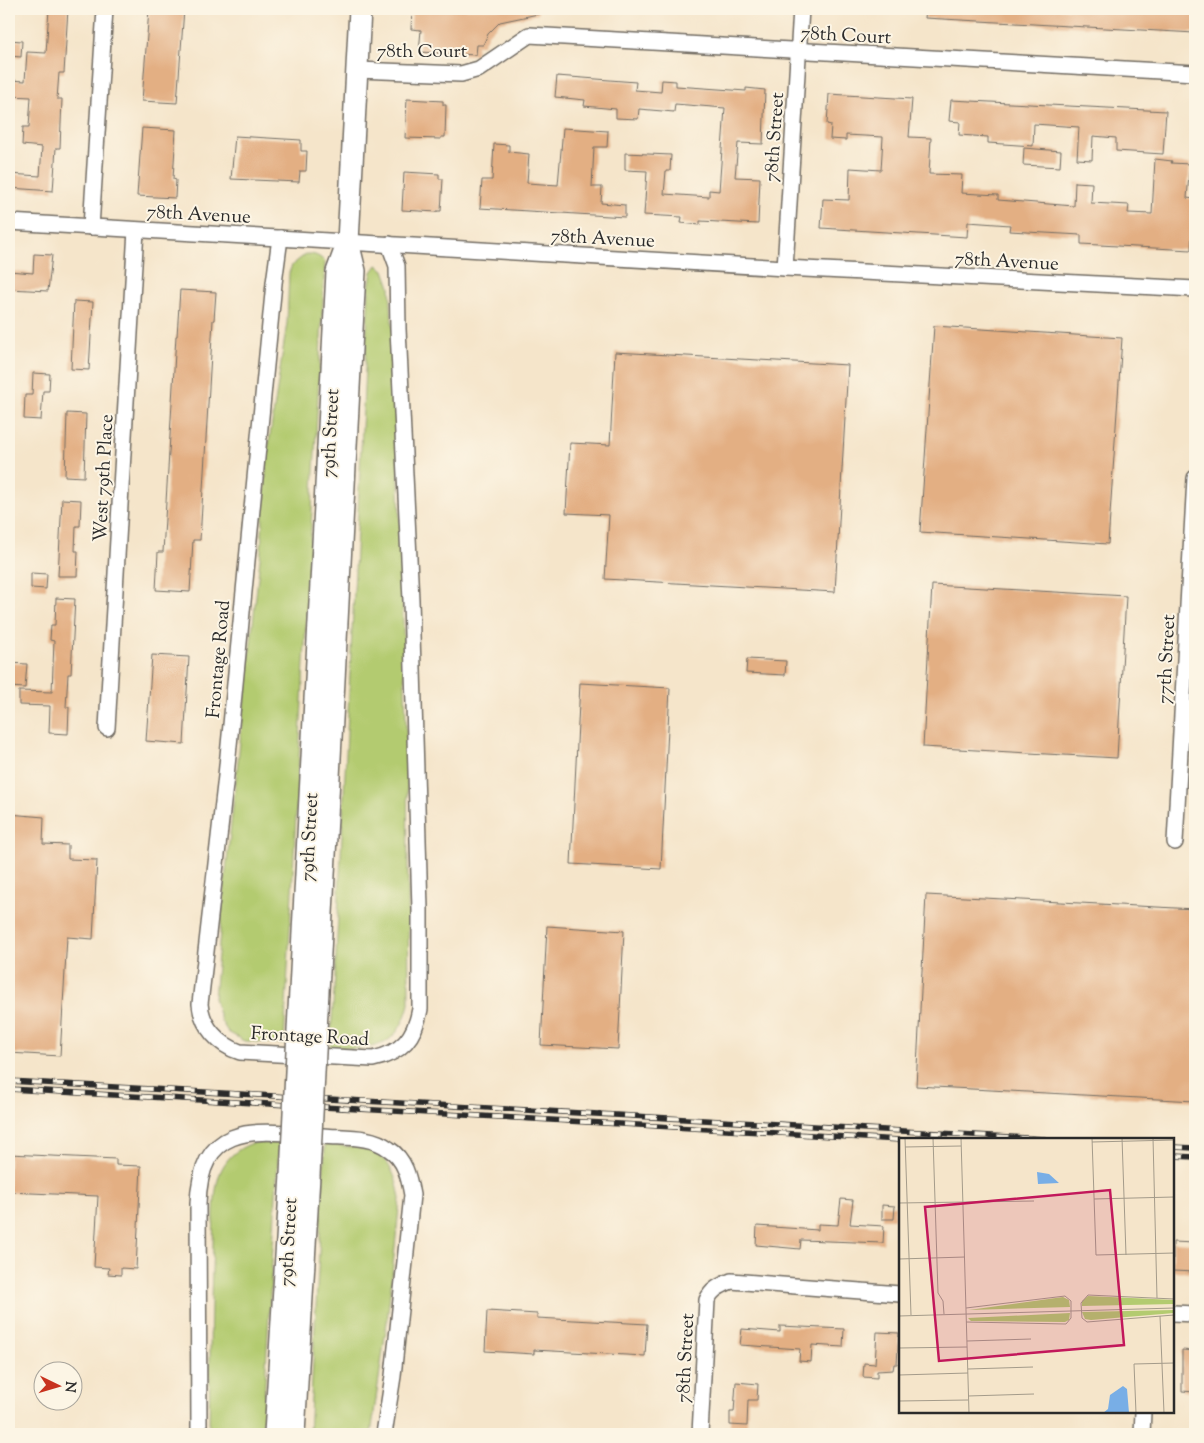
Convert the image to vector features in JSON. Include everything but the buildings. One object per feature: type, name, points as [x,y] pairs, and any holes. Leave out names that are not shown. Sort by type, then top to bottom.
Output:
[{"type":"main road","name":"79th Street","points":[[294,1434],[300,1176],[308,1010],[355,271],[348,242],[360,9]]},
{"type":"main road","name":"79th Street","points":[[275,1434],[300,1176]]},
{"type":"street","points":[[90,227],[104,9]]},
{"type":"street","name":"78th Street","points":[[785,268],[802,9]]},
{"type":"street","name":"78th Court","points":[[356,70],[461,74],[479,69],[529,35],[1195,73]]},
{"type":"street","name":"78th Avenue","points":[[9,222],[785,268],[1195,289]]},
{"type":"street","name":"West 79th Place","points":[[107,728],[136,230]]},
{"type":"street","name":"Frontage Road","points":[[280,238],[272,302],[226,776],[200,1004],[201,1013],[208,1029],[219,1040],[233,1049],[250,1052],[373,1059],[391,1055],[398,1050],[412,1034],[420,1009],[420,909],[412,600],[398,329],[397,266],[388,244]]},
{"type":"street","name":"77th Street","points":[[1175,842],[1195,478]]},
{"type":"street","points":[[199,1434],[198,1204],[201,1175],[212,1154],[226,1140],[238,1134],[273,1132],[353,1138],[378,1143],[390,1149],[399,1158],[406,1170],[412,1195],[393,1376],[384,1434]]},
{"type":"street","name":"78th Street","points":[[700,1434],[707,1300],[710,1293],[717,1287],[731,1281],[899,1294]]},
{"type":"street","points":[[1174,1313],[1195,1314]]},
{"type":"street","points":[[1142,1434],[1143,1413]]},
{"type":"green space","points":[[306,254],[316,255],[325,262],[284,1044],[244,1041],[228,1032],[221,1021],[214,998],[261,550],[267,456],[287,323],[289,273],[292,265]]},
{"type":"green space","points":[[377,265],[384,270],[390,287],[396,389],[407,756],[409,1004],[398,1031],[390,1039],[370,1047],[330,1048],[369,287],[372,272]]},
{"type":"green space","points":[[253,1143],[279,1143],[262,1434],[209,1434],[211,1291],[216,1192],[219,1176],[224,1165],[237,1151]]},
{"type":"green space","points":[[325,1144],[354,1147],[376,1154],[391,1169],[400,1199],[387,1322],[371,1434],[309,1434]]},
{"type":"railway","points":[[9,1081],[1026,1138]]},
{"type":"railway","points":[[9,1089],[899,1140]]},
{"type":"railway","points":[[1174,1147],[1195,1148]]},
{"type":"railway","points":[[1174,1156],[1195,1157]]}]
